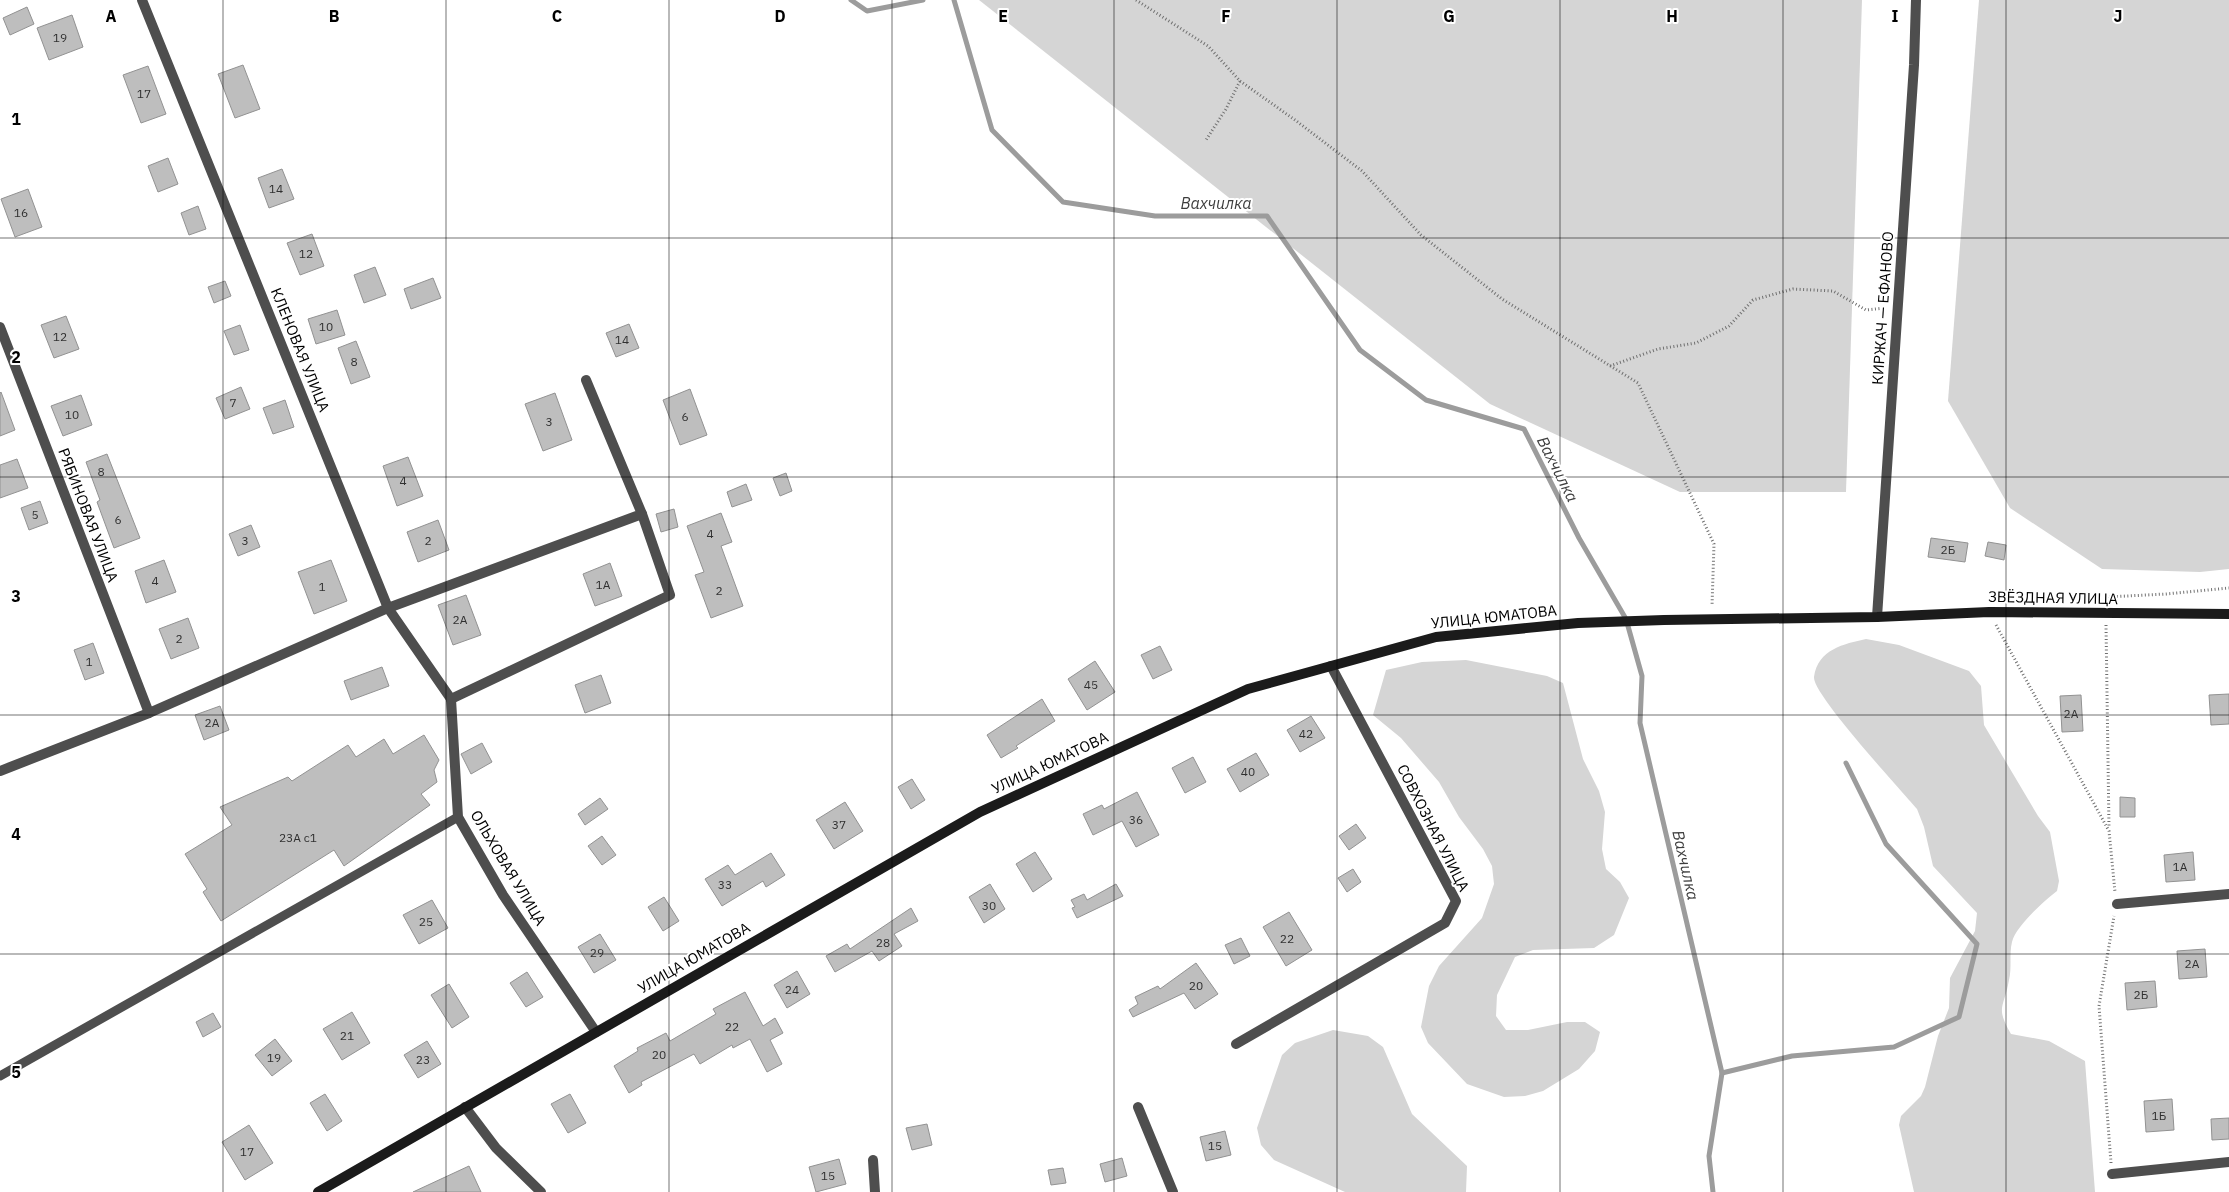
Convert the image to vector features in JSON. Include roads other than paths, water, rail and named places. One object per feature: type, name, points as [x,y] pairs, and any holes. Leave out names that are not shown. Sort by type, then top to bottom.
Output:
[{"type":"main road","name":"ЗВЁЗДНАЯ УЛИЦА","points":[[1877,617],[1988,612],[2229,614]]},
{"type":"main road","name":"УЛИЦА ЮМАТОВА","points":[[318,1192],[980,812],[1248,689],[1436,637],[1578,623],[1877,617]]},
{"type":"street","name":"КЛЕНОВАЯ УЛИЦА","points":[[142,0],[388,608],[451,699]]},
{"type":"street","name":"КИРЖАЧ — ЕФАНОВО","points":[[1877,617],[1914,64],[1916,0]]},
{"type":"street","name":"РЯБИНОВАЯ УЛИЦА","points":[[0,327],[149,713]]},
{"type":"street","points":[[451,699],[670,596],[642,514],[586,380]]},
{"type":"street","points":[[0,772],[149,713],[388,608],[642,514]]},
{"type":"street","name":"СОВХОЗНАЯ УЛИЦА","points":[[1236,1044],[1445,923],[1456,901],[1331,666]]},
{"type":"street","name":"ОЛЬХОВАЯ УЛИЦА","points":[[451,699],[458,817],[503,895],[596,1032]]},
{"type":"street","points":[[2117,904],[2229,894]]},
{"type":"street","points":[[465,1107],[496,1148],[541,1192]]},
{"type":"street","points":[[1138,1107],[1173,1192]]},
{"type":"street","points":[[873,1160],[875,1192]]},
{"type":"street","points":[[2112,1174],[2229,1162]]},
{"type":"lane","points":[[0,1076],[458,817]]},
{"type":"waterway","name":"Вахчилка","points":[[851,0],[867,11],[923,0]]},
{"type":"waterway","name":"Вахчилка","points":[[954,0],[992,130],[1063,202],[1155,216],[1267,216],[1360,350],[1426,400],[1524,429],[1579,538],[1626,619],[1642,676],[1640,723],[1722,1073],[1709,1156],[1713,1192]]},
{"type":"waterway","points":[[1722,1073],[1792,1056],[1894,1047],[1959,1017],[1977,944],[1886,844],[1846,763]]}]
